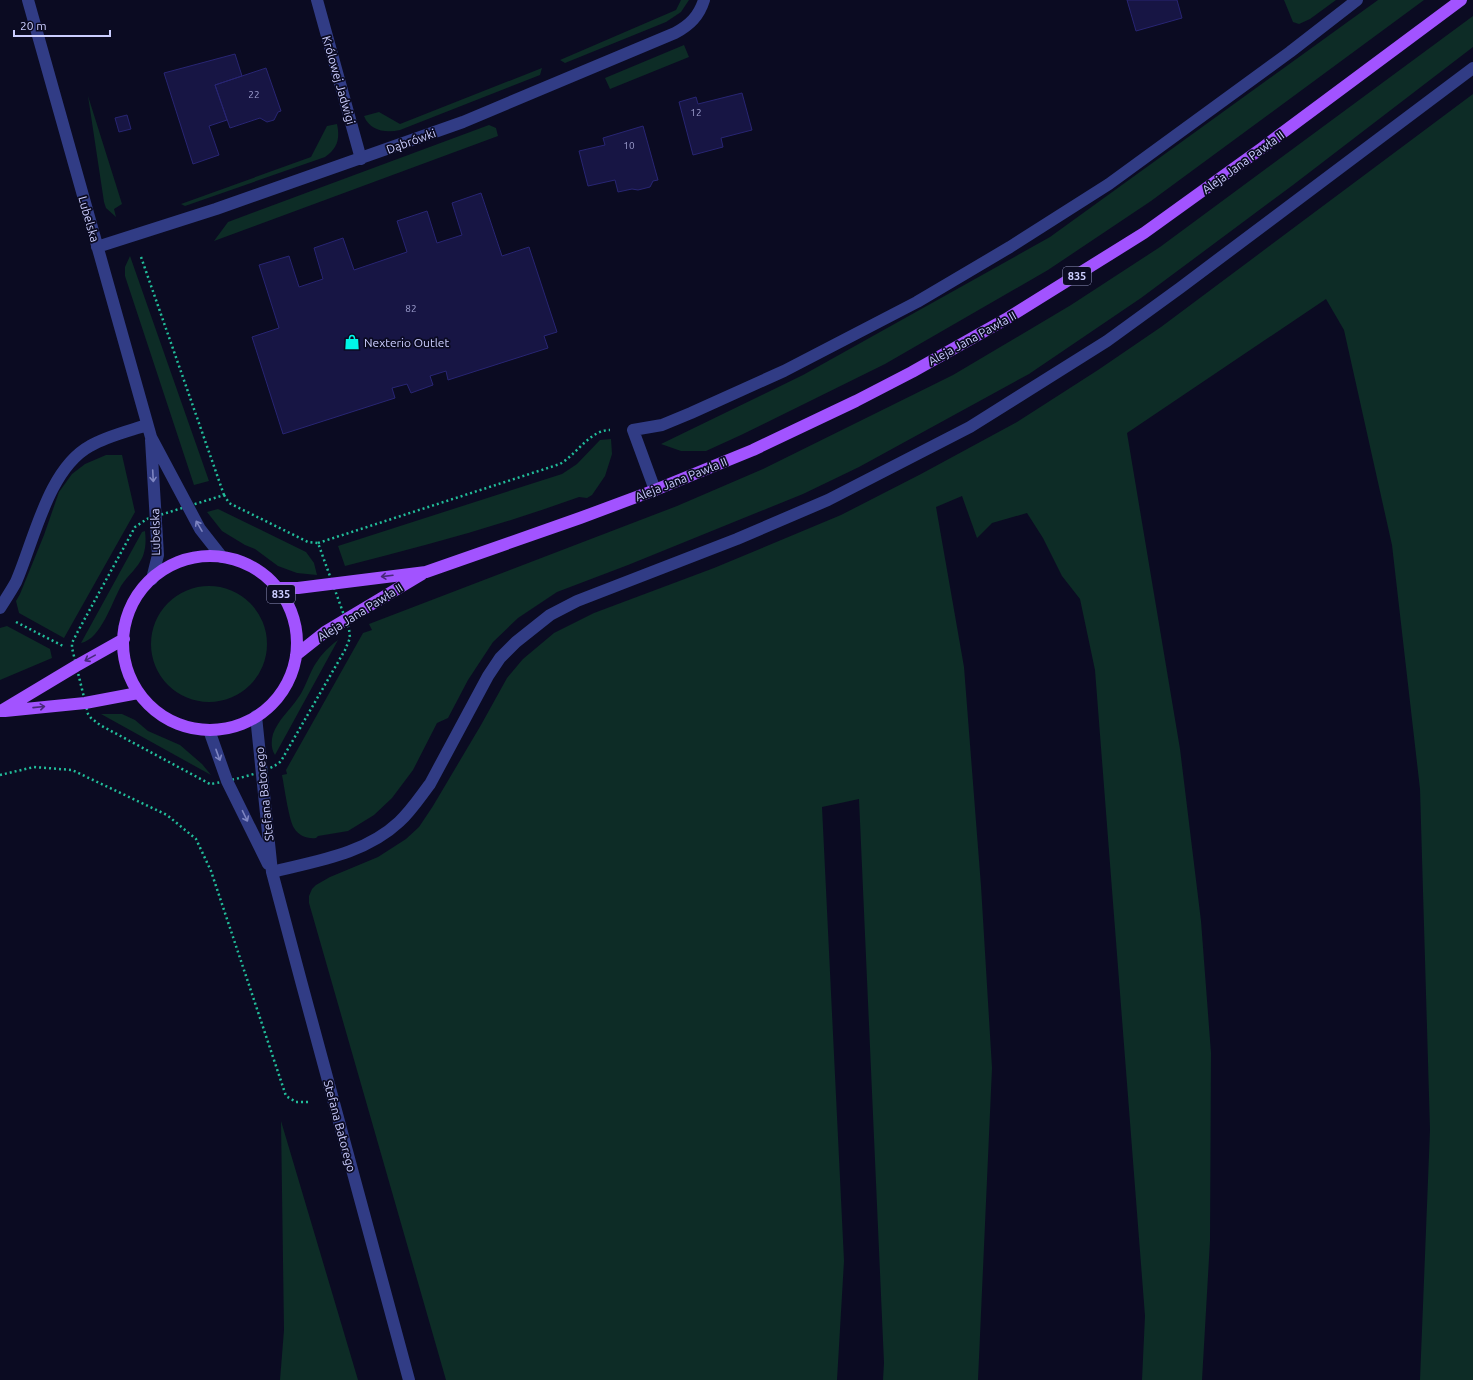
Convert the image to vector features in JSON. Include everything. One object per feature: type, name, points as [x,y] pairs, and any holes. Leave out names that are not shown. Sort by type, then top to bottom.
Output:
[{"type":"main road","name":"Aleja Jana Pawła II","points":[[296,655],[324,632],[426,572],[580,518],[655,490],[753,450],[856,401],[912,372],[1006,319],[1144,233],[1262,148],[1461,0]]},
{"type":"main road","name":"835","points":[[209,556],[222,557],[233,559],[253,567],[268,578],[277,588],[290,607],[295,621],[297,640],[296,655],[284,689],[275,700],[256,716],[244,723],[233,727],[209,730],[193,728],[168,718],[155,710],[138,692],[132,683],[126,662],[124,639],[125,627],[133,605],[140,592],[152,579],[172,565],[183,560],[209,556]]},
{"type":"main road","name":"Aleja Jana Pawła II","points":[[277,588],[298,588],[426,572]]},
{"type":"main road","points":[[0,711],[124,639]]},
{"type":"main road","points":[[0,711],[85,703],[138,692]]},
{"type":"street","name":"Lubelska","points":[[28,0],[151,437],[200,529],[222,557]]},
{"type":"street","name":"Królowej Jadwigi","points":[[317,0],[361,159]]},
{"type":"street","name":"Dąbrówki","points":[[97,247],[216,209],[463,122],[683,29],[700,12],[704,0]]},
{"type":"street","points":[[655,490],[633,430],[662,425],[784,370],[917,302],[1010,248],[1109,184],[1290,52],[1357,0]]},
{"type":"street","points":[[272,872],[347,852],[378,838],[398,823],[430,784],[488,676],[500,658],[516,642],[550,615],[577,601],[737,539],[828,500],[970,427],[1107,341],[1186,284],[1473,68]]},
{"type":"street","points":[[0,608],[15,583],[49,495],[64,469],[80,452],[90,445],[147,425]]},
{"type":"street","name":"Lubelska","points":[[151,437],[158,555],[152,579]]},
{"type":"street","name":"Stefana Batorego","points":[[256,716],[272,872],[409,1380]]},
{"type":"street","name":"Stefana Batorego","points":[[209,730],[227,781],[272,872]]},
{"type":"path","points":[[134,235],[224,495],[229,503],[308,542],[318,543],[560,464],[598,432],[604,430],[633,430]]},
{"type":"path","points":[[199,504],[224,495]]},
{"type":"path","points":[[73,655],[72,646],[77,633],[130,535],[138,524],[147,519]]},
{"type":"path","points":[[318,543],[328,573]]},
{"type":"path","points":[[14,621],[61,646],[72,646]]},
{"type":"path","points":[[269,769],[278,764],[288,750],[345,650],[350,638],[349,629]]},
{"type":"path","points":[[88,714],[100,725],[210,784],[219,783]]},
{"type":"path","points":[[0,775],[34,768],[72,770],[167,815],[196,839],[211,871],[286,1096],[296,1102],[332,1099]]},
{"type":"green space","points":[[681,0],[689,0],[681,12],[666,22],[565,63],[560,60],[676,10]]},
{"type":"green space","points":[[1284,0],[1336,0],[1310,19],[1299,24],[1293,22]]},
{"type":"green space","points":[[1378,0],[1424,0],[1151,201],[1048,270],[885,364],[706,451],[681,451],[661,444],[803,375],[1050,237]]},
{"type":"green space","points":[[1473,16],[1473,47],[1293,185],[1141,298],[1029,374],[859,467],[803,494],[557,592],[518,618],[493,642],[468,680],[448,718],[437,723],[413,770],[392,798],[374,815],[348,831],[318,836],[316,838],[304,836],[298,833],[294,828],[282,775],[287,774],[286,770],[363,633],[372,630],[369,624],[677,506],[763,469],[953,375],[1071,305],[1160,247]]},
{"type":"green space","points":[[684,45],[689,57],[610,89],[605,78]]},
{"type":"green space","points":[[542,68],[540,75],[400,130],[379,130],[370,125],[364,116],[379,112],[400,124]]},
{"type":"green space","points":[[1473,94],[1473,1380],[1420,1380],[1430,1130],[1420,789],[1392,545],[1344,330],[1326,299],[1127,433],[1180,749],[1201,921],[1211,1053],[1210,1241],[1202,1380],[1142,1380],[1145,1316],[1095,670],[1080,599],[1062,576],[1043,538],[1027,513],[992,523],[977,538],[962,496],[936,507],[964,667],[981,886],[992,1068],[978,1380],[883,1380],[884,1363],[859,799],[822,807],[844,1261],[837,1380],[446,1380],[309,903],[309,896],[312,889],[330,877],[378,857],[406,839],[419,827],[481,725],[507,678],[523,659],[554,633],[594,613],[714,568],[841,515],[1017,422],[1161,327]]},
{"type":"green space","points":[[88,96],[122,204],[114,209],[116,217],[106,208],[104,202]]},
{"type":"green space","points":[[337,124],[337,142],[333,150],[325,157],[185,206],[181,204],[311,157],[327,126]]},
{"type":"green space","points":[[489,125],[496,128],[498,136],[214,241],[228,222]]},
{"type":"green space","points":[[130,256],[209,481],[194,485],[125,276],[125,267]]},
{"type":"green space","points":[[611,439],[612,454],[605,476],[592,495],[587,498],[579,497],[521,517],[404,551],[345,566],[338,546],[562,474],[577,464],[600,440]]},
{"type":"green space","points":[[106,455],[122,455],[135,512],[64,638],[19,613],[16,601],[44,535],[59,492],[72,474],[85,464]]},
{"type":"green space","points":[[218,509],[306,552],[314,563],[317,575],[297,573],[278,566],[255,549],[245,545],[222,531],[207,512]]},
{"type":"green space","points":[[145,531],[146,540],[141,560],[121,586],[100,627],[94,635],[81,643],[142,532]]},
{"type":"green space","points":[[209,586],[231,590],[250,603],[263,622],[267,644],[263,666],[250,685],[231,698],[209,702],[187,698],[168,685],[155,666],[151,644],[155,622],[168,603],[187,590]]},
{"type":"green space","points":[[7,626],[50,649],[52,658],[0,680],[0,628]]},
{"type":"green space","points":[[338,640],[275,755],[272,748],[272,742],[275,729],[300,695],[317,661]]},
{"type":"green space","points":[[101,714],[122,714],[135,720],[148,731],[180,745],[202,764],[211,775]]},
{"type":"green space","points":[[281,1121],[358,1380],[280,1380],[284,1330]]},
{"type":"building","points":[[1127,0],[1177,0],[1182,18],[1136,31]]},
{"type":"building","points":[[235,54],[242,76],[215,85],[227,120],[209,126],[219,155],[193,164],[164,73]]},
{"type":"building","points":[[266,68],[281,111],[278,112],[274,120],[267,122],[260,118],[230,128],[215,85]]},
{"type":"building","points":[[742,93],[752,130],[721,138],[723,147],[693,155],[679,102],[696,97],[698,104]]},
{"type":"building","points":[[127,115],[131,129],[119,132],[115,118]]},
{"type":"building","points":[[643,126],[658,180],[653,181],[650,187],[618,192],[615,180],[588,186],[579,151],[605,145],[603,138]]},
{"type":"building","points":[[481,193],[502,256],[529,247],[557,332],[544,336],[548,348],[448,380],[446,371],[430,376],[433,385],[411,393],[407,384],[392,388],[395,398],[283,434],[252,337],[279,328],[259,265],[289,256],[299,287],[323,279],[314,248],[343,238],[354,270],[407,252],[397,221],[427,211],[437,243],[462,235],[452,203]]},
{"type":"place","name":"Nexterio Outlet","points":[[352,342]]}]
